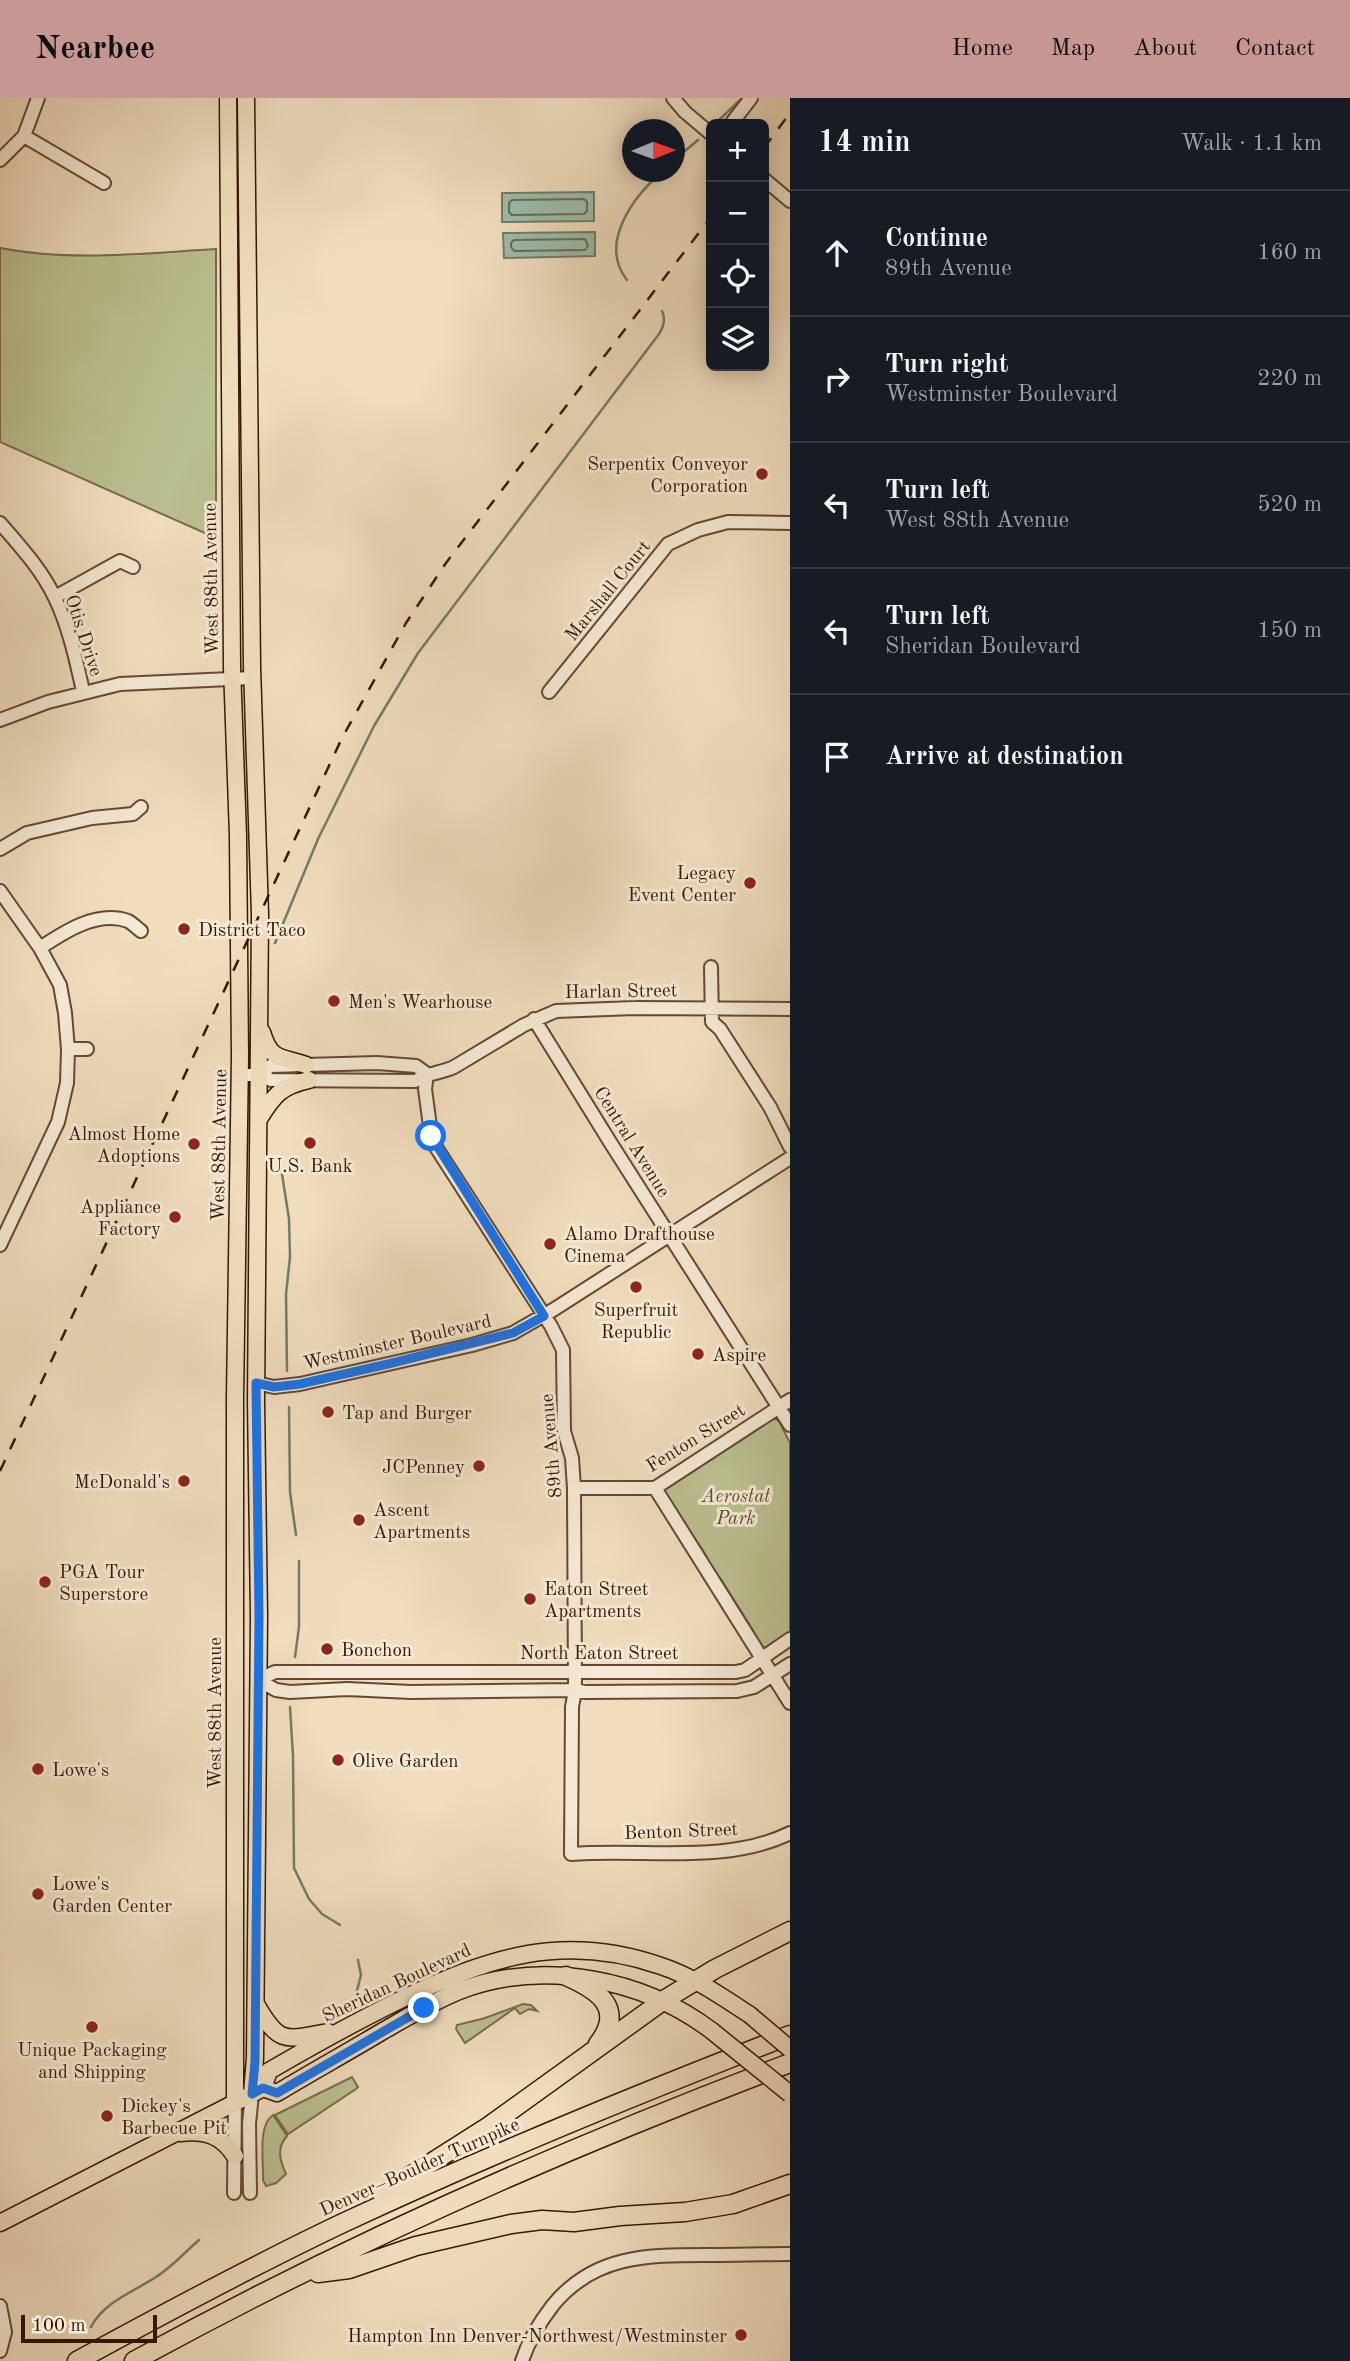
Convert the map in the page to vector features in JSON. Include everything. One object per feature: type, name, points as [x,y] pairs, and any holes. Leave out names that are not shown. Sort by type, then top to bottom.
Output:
[{"type":"highway","points":[[343,2223],[362,2206],[469,2139],[664,2000],[790,1931]]},
{"type":"highway","points":[[566,1976],[594,1990],[607,2004],[607,2028],[591,2052]]},
{"type":"highway","name":"Denver–Boulder Turnpike","points":[[77,2361],[231,2278],[343,2223],[584,2116],[790,2035]]},
{"type":"highway","points":[[100,2361],[301,2255],[451,2184],[656,2096],[790,2047]]},
{"type":"highway","points":[[134,2361],[317,2265],[472,2192],[621,2128],[790,2063]]},
{"type":"highway","points":[[154,2361],[318,2273],[603,2146],[790,2073]]},
{"type":"highway","points":[[318,2273],[349,2269],[416,2246],[511,2224],[542,2220],[574,2222],[685,2212],[733,2204],[790,2185]]},
{"type":"main road","name":"West 88th Avenue","points":[[229,98],[232,678],[238,836],[240,1075],[234,1398],[235,2102]]},
{"type":"main road","name":"West 88th Avenue","points":[[246,98],[252,678],[259,874],[260,1026],[256,1383],[258,1679],[255,2002],[258,2091]]},
{"type":"main road","points":[[260,1026],[266,1046],[278,1058],[313,1075]]},
{"type":"main road","points":[[258,1121],[274,1095],[313,1075]]},
{"type":"main road","name":"Sheridan Boulevard","points":[[258,2091],[269,2071],[341,2030],[459,1972],[487,1962],[529,1953],[576,1951],[615,1954],[661,1966],[696,1981],[750,2015],[790,2047]]},
{"type":"main road","name":"Sheridan Boulevard","points":[[0,2223],[258,2091],[277,2093],[458,1991],[506,1979],[566,1976],[610,1983],[664,2000],[694,2017],[790,2094]]},
{"type":"main road","points":[[255,2002],[272,2030],[284,2037],[293,2039],[341,2030]]},
{"type":"main road","points":[[174,2134],[197,2131],[208,2133],[227,2144],[235,2156]]},
{"type":"street","points":[[0,160],[24,136],[38,98]]},
{"type":"street","points":[[673,98],[706,130]]},
{"type":"street","points":[[735,119],[751,98]]},
{"type":"street","points":[[24,136],[104,183]]},
{"type":"street","points":[[768,182],[790,201]]},
{"type":"street","name":"Marshall Court","points":[[549,692],[668,544],[698,530],[727,522],[790,523]]},
{"type":"street","name":"Otis Drive","points":[[0,523],[33,562],[55,597],[72,645],[83,691]]},
{"type":"street","points":[[55,597],[120,561],[133,567]]},
{"type":"street","points":[[0,720],[83,691],[120,684],[252,678]]},
{"type":"street","points":[[0,849],[27,833],[92,818],[133,814],[141,807]]},
{"type":"street","points":[[0,891],[40,948],[60,985],[68,1049],[67,1083],[58,1122],[0,1245]]},
{"type":"street","points":[[40,948],[70,928],[92,921],[128,921],[141,931]]},
{"type":"street","points":[[711,967],[712,1022],[720,1029],[770,1108],[790,1147]]},
{"type":"street","name":"Harlan Street","points":[[313,1075],[415,1081],[427,1074],[454,1067],[534,1019],[564,1010],[790,1009]]},
{"type":"street","name":"Central Avenue","points":[[534,1019],[669,1235],[784,1404],[790,1425]]},
{"type":"street","points":[[68,1049],[87,1049]]},
{"type":"street","points":[[313,1075],[378,1074],[394,1064]]},
{"type":"street","name":"Harlan Street","points":[[240,1075],[260,1075],[271,1080],[394,1064],[416,1066],[427,1074]]},
{"type":"street","name":"89th Avenue","points":[[427,1074],[425,1089],[432,1141],[564,1350],[564,1431],[573,1464],[574,1488],[575,1690],[572,1707],[571,1854]]},
{"type":"street","name":"Westminster Boulevard","points":[[256,1383],[274,1387],[300,1384],[513,1333],[544,1316],[790,1158]]},
{"type":"street","name":"Fenton Street","points":[[574,1488],[654,1488],[784,1404]]},
{"type":"street","points":[[654,1488],[790,1703]]},
{"type":"street","name":"North Eaton Street","points":[[258,1679],[275,1672],[736,1672],[745,1670],[790,1639]]},
{"type":"street","name":"North Eaton Street","points":[[258,1679],[276,1690],[290,1692],[347,1689],[737,1691],[754,1687],[790,1664]]},
{"type":"street","name":"Benton Street","points":[[571,1854],[602,1851],[738,1850],[765,1844],[790,1833]]},
{"type":"street","name":"West 88th Avenue","points":[[250,2193],[249,2124],[258,2091]]},
{"type":"street","name":"West 88th Avenue","points":[[234,2193],[235,2102]]},
{"type":"street","points":[[522,2361],[533,2333],[551,2308],[574,2283],[594,2271],[624,2260],[660,2255],[790,2254]]},
{"type":"street","points":[[0,2306],[5,2332],[0,2351]]},
{"type":"green space","points":[[0,248],[81,256],[216,249],[216,538],[0,442]]},
{"type":"green space","name":"Aerostat Park","points":[[773,1418],[779,1421],[790,1443],[790,1635],[765,1649],[756,1639],[720,1578],[714,1573],[704,1552],[663,1492],[663,1488]]},
{"type":"green space","points":[[523,2004],[531,2005],[537,2011],[529,2009],[520,2014],[515,2008],[465,2043],[456,2029],[457,2025]]},
{"type":"green space","points":[[352,2077],[358,2087],[356,2089],[288,2134],[275,2115]]},
{"type":"green space","points":[[273,2115],[287,2136],[281,2145],[280,2155],[286,2174],[276,2183],[266,2186],[263,2180],[262,2145],[265,2127]]},
{"type":"water","points":[[594,192],[594,221],[502,222],[502,193]]},
{"type":"water","points":[[595,232],[595,256],[504,258],[503,233]]},
{"type":"waterway","points":[[720,119],[742,98]]},
{"type":"waterway","points":[[685,151],[698,140]]},
{"type":"waterway","points":[[627,280],[619,266],[616,251],[618,236],[631,207],[651,182]]},
{"type":"waterway","points":[[275,943],[318,839],[374,726],[418,653],[659,334],[664,322],[662,311]]},
{"type":"waterway","points":[[282,1174],[289,1219],[290,1257],[286,1294],[287,1371]]},
{"type":"waterway","points":[[289,1407],[290,1492],[296,1535]]},
{"type":"waterway","points":[[295,1657],[299,1627],[299,1561]]},
{"type":"waterway","points":[[290,1707],[294,1868],[309,1899],[322,1914],[340,1925]]},
{"type":"waterway","points":[[355,1998],[361,1975],[358,1960]]},
{"type":"waterway","points":[[91,2327],[111,2304],[162,2273],[199,2240]]},
{"type":"railway","points":[[769,141],[790,113]]},
{"type":"railway","points":[[0,1471],[342,738],[406,623],[446,563],[706,224]]},
{"type":"place","name":"Serpentix Conveyor Corporation","points":[[762,474]]},
{"type":"place","name":"Legacy Event Center","points":[[750,883]]},
{"type":"place","name":"District Taco","points":[[184,929]]},
{"type":"place","name":"Men's Wearhouse","points":[[334,1001]]},
{"type":"place","name":"U.S. Bank","points":[[310,1143]]},
{"type":"place","name":"Almost Home Adoptions","points":[[194,1144]]},
{"type":"place","name":"Appliance Factory","points":[[175,1217]]},
{"type":"place","name":"Alamo Drafthouse Cinema","points":[[550,1244]]},
{"type":"place","name":"Superfruit Republic","points":[[636,1287]]},
{"type":"place","name":"Aspire","points":[[698,1354]]},
{"type":"place","name":"Tap and Burger","points":[[328,1412]]},
{"type":"place","name":"JCPenney","points":[[479,1466]]},
{"type":"place","name":"McDonald's","points":[[184,1481]]},
{"type":"place","name":"Ascent Apartments","points":[[359,1520]]},
{"type":"place","name":"PGA Tour Superstore","points":[[45,1582]]},
{"type":"place","name":"Eaton Street Apartments","points":[[530,1599]]},
{"type":"place","name":"Bonchon","points":[[327,1649]]},
{"type":"place","name":"Olive Garden","points":[[338,1760]]},
{"type":"place","name":"Lowe's","points":[[38,1769]]},
{"type":"place","name":"Lowe's Garden Center","points":[[38,1894]]},
{"type":"place","name":"Unique Packaging and Shipping","points":[[92,2027]]},
{"type":"place","name":"Dickey's Barbecue Pit","points":[[107,2116]]},
{"type":"place","name":"Hampton Inn Denver-Northwest/Westminster","points":[[741,2335]]},
{"type":"route","points":[[424,2008],[277,2093],[263,2088],[252,2094],[255,2062],[259,1616],[256,1383],[274,1387],[300,1384],[472,1345],[513,1333],[544,1316],[431,1136]]}]
